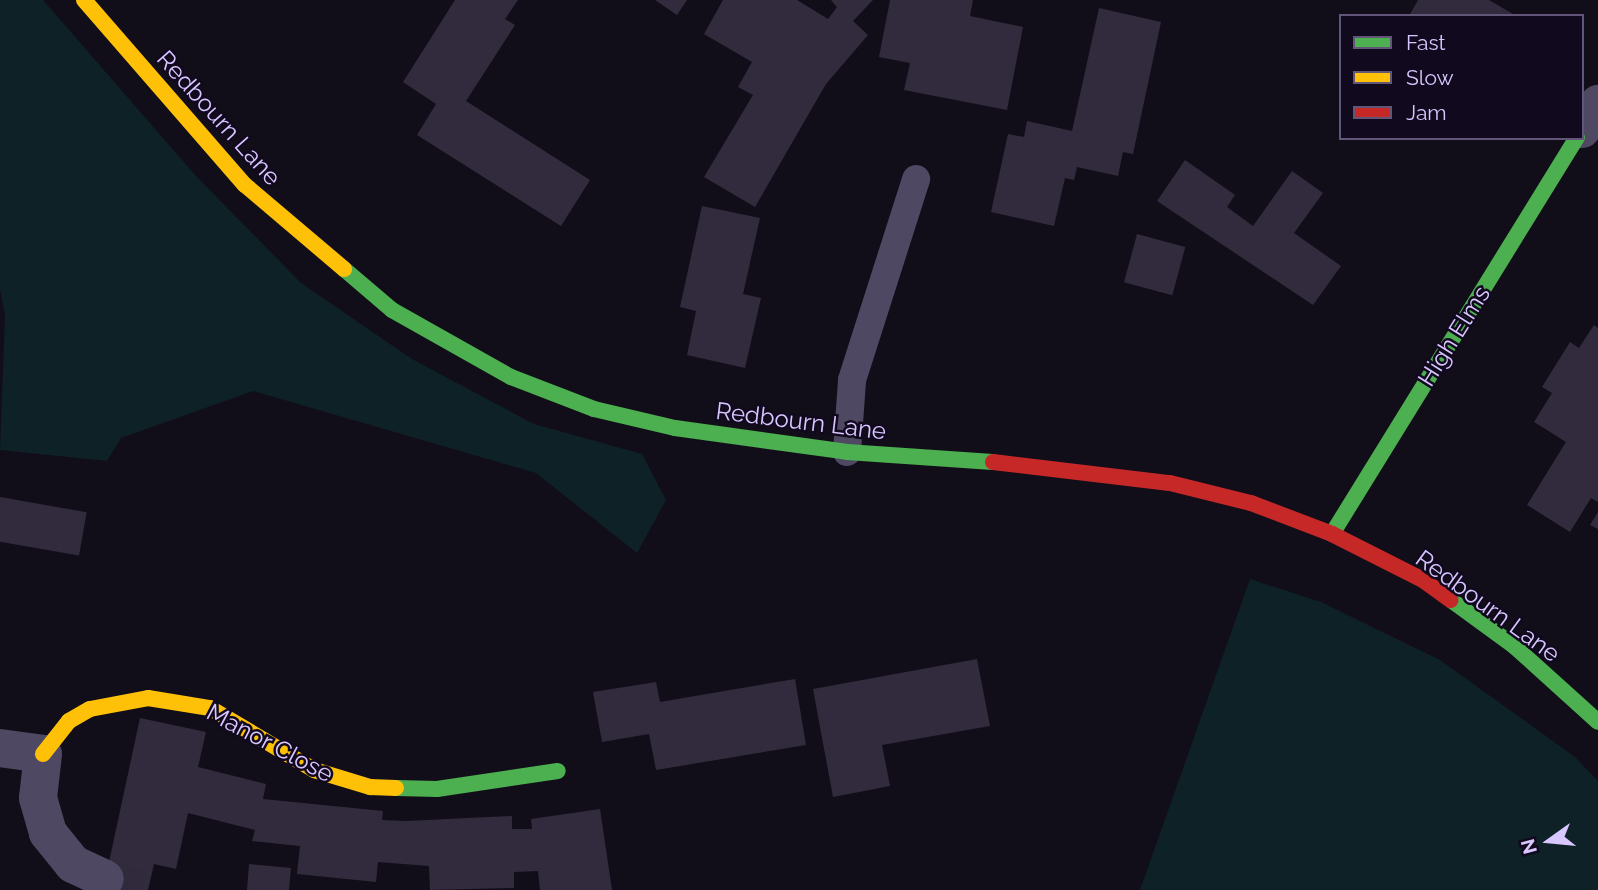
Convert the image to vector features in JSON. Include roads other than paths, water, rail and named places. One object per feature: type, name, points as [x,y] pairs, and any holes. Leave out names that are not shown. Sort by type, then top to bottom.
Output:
[{"type":"main road","name":"Redbourn Lane","points":[[83,0],[245,185],[392,310],[511,377],[594,409],[675,428],[847,452],[1065,467],[1170,483],[1251,503],[1332,534],[1423,580],[1514,646],[1598,722]]},
{"type":"main road","name":"High Elms","points":[[1332,534],[1576,140]]},
{"type":"main road","name":"Manor Close","points":[[43,754],[69,721],[90,709],[148,698],[209,709],[238,721],[314,770],[370,787],[437,789],[558,771]]},
{"type":"street","points":[[1584,126],[1598,104]]},
{"type":"street","points":[[0,748],[43,754],[38,798],[48,832],[73,864],[105,879]]},
{"type":"lane","points":[[847,452],[852,380],[916,179]]},
{"type":"tunnel","points":[[105,879],[146,890]]}]
